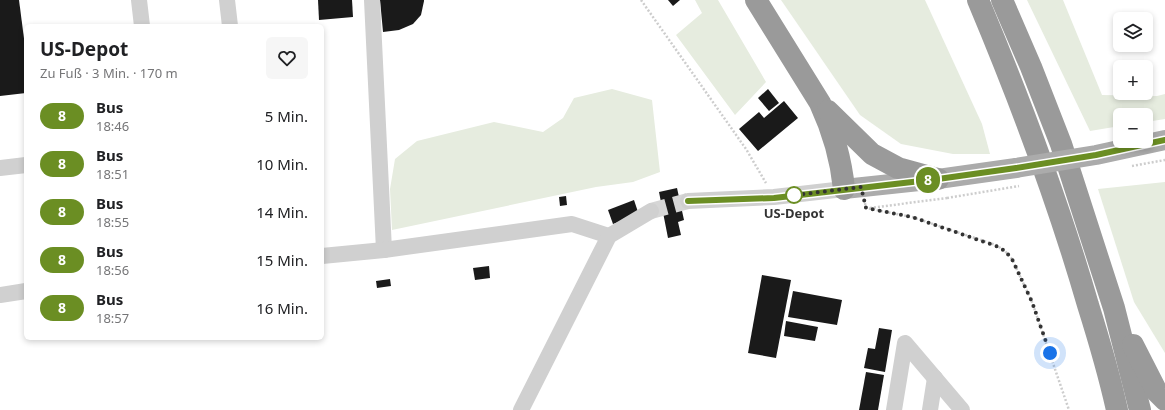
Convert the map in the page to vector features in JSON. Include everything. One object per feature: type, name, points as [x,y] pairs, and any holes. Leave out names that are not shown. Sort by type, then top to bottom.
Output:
[{"type":"highway","points":[[756,0],[820,103],[852,188]]},
{"type":"highway","points":[[978,0],[1009,75],[1071,246],[1110,377],[1117,410]]},
{"type":"highway","points":[[1002,0],[1031,67],[1061,144],[1114,308],[1140,410]]},
{"type":"highway","points":[[820,103],[872,154],[898,168],[938,179]]},
{"type":"highway","points":[[1114,308],[1157,392],[1165,400]]},
{"type":"main road","points":[[852,188],[938,179],[1016,168],[1096,155],[1165,140]]},
{"type":"street","points":[[139,0],[142,24]]},
{"type":"street","points":[[227,0],[230,24]]},
{"type":"street","points":[[372,0],[384,250]]},
{"type":"street","points":[[0,168],[24,166]]},
{"type":"street","points":[[688,201],[774,198],[852,188]]},
{"type":"street","points":[[521,410],[609,236],[651,211]]},
{"type":"street","points":[[324,256],[384,250],[572,224],[609,236]]},
{"type":"street","points":[[0,294],[24,291]]},
{"type":"street","points":[[894,410],[905,343],[962,410]]},
{"type":"street","points":[[930,410],[935,378]]},
{"type":"path","points":[[641,0],[746,149],[774,198]]},
{"type":"path","points":[[852,188],[866,208],[912,217],[996,246],[1005,251],[1012,259],[1032,302],[1069,410]]},
{"type":"path","points":[[866,208],[947,198]]},
{"type":"shaded area","points":[[695,0],[718,0],[766,82],[735,115],[676,35],[702,13]]},
{"type":"shaded area","points":[[781,0],[925,0],[982,124],[990,154],[953,154],[901,144],[860,115]]},
{"type":"shaded area","points":[[1027,0],[1063,0],[1102,95],[1113,95],[1113,100],[1153,100],[1153,96],[1165,94],[1165,119],[1153,121],[1153,108],[1113,108],[1113,127],[1090,131]]},
{"type":"shaded area","points":[[612,89],[652,100],[660,172],[633,182],[596,187],[392,230],[390,189],[395,159],[417,141],[494,122],[543,132],[563,118],[574,98]]},
{"type":"shaded area","points":[[1165,182],[1165,353],[1134,302],[1098,189]]},
{"type":"building","points":[[0,0],[19,0],[24,39],[24,93],[0,96]]},
{"type":"building","points":[[318,0],[352,0],[353,17],[319,20]]},
{"type":"building","points":[[380,0],[424,1],[421,15],[413,24],[399,30],[383,32]]},
{"type":"building","points":[[668,0],[680,0],[673,6]]},
{"type":"building","points":[[768,89],[779,103],[769,111],[758,98]]},
{"type":"building","points":[[784,101],[798,118],[758,151],[739,129],[759,112],[764,118]]},
{"type":"building","points":[[677,188],[684,220],[678,222],[681,235],[668,238],[659,192]]},
{"type":"building","points":[[566,196],[567,205],[560,206],[559,197]]},
{"type":"building","points":[[634,200],[639,215],[613,224],[608,210]]},
{"type":"building","points":[[489,266],[490,278],[475,280],[473,268]]},
{"type":"building","points":[[762,275],[791,280],[776,358],[748,353]]},
{"type":"building","points":[[390,279],[391,286],[377,288],[376,281]]},
{"type":"building","points":[[793,291],[842,300],[837,325],[788,317]]},
{"type":"building","points":[[786,321],[818,327],[815,341],[784,336]]},
{"type":"building","points":[[879,328],[892,330],[885,372],[864,368],[868,348],[875,349]]},
{"type":"building","points":[[866,372],[884,375],[878,410],[859,410]]},
{"type":"tunnel","points":[[651,211],[688,201]]},
{"type":"bus line","name":"8","points":[[688,201],[774,198],[938,179],[1096,155],[1165,140]]},
{"type":"place","name":"US-Depot","points":[[794,195]]},
{"type":"route","points":[[794,195],[788,196],[861,187],[866,208],[912,217],[945,227],[996,246],[1005,251],[1012,259],[1032,302],[1050,353]]}]
